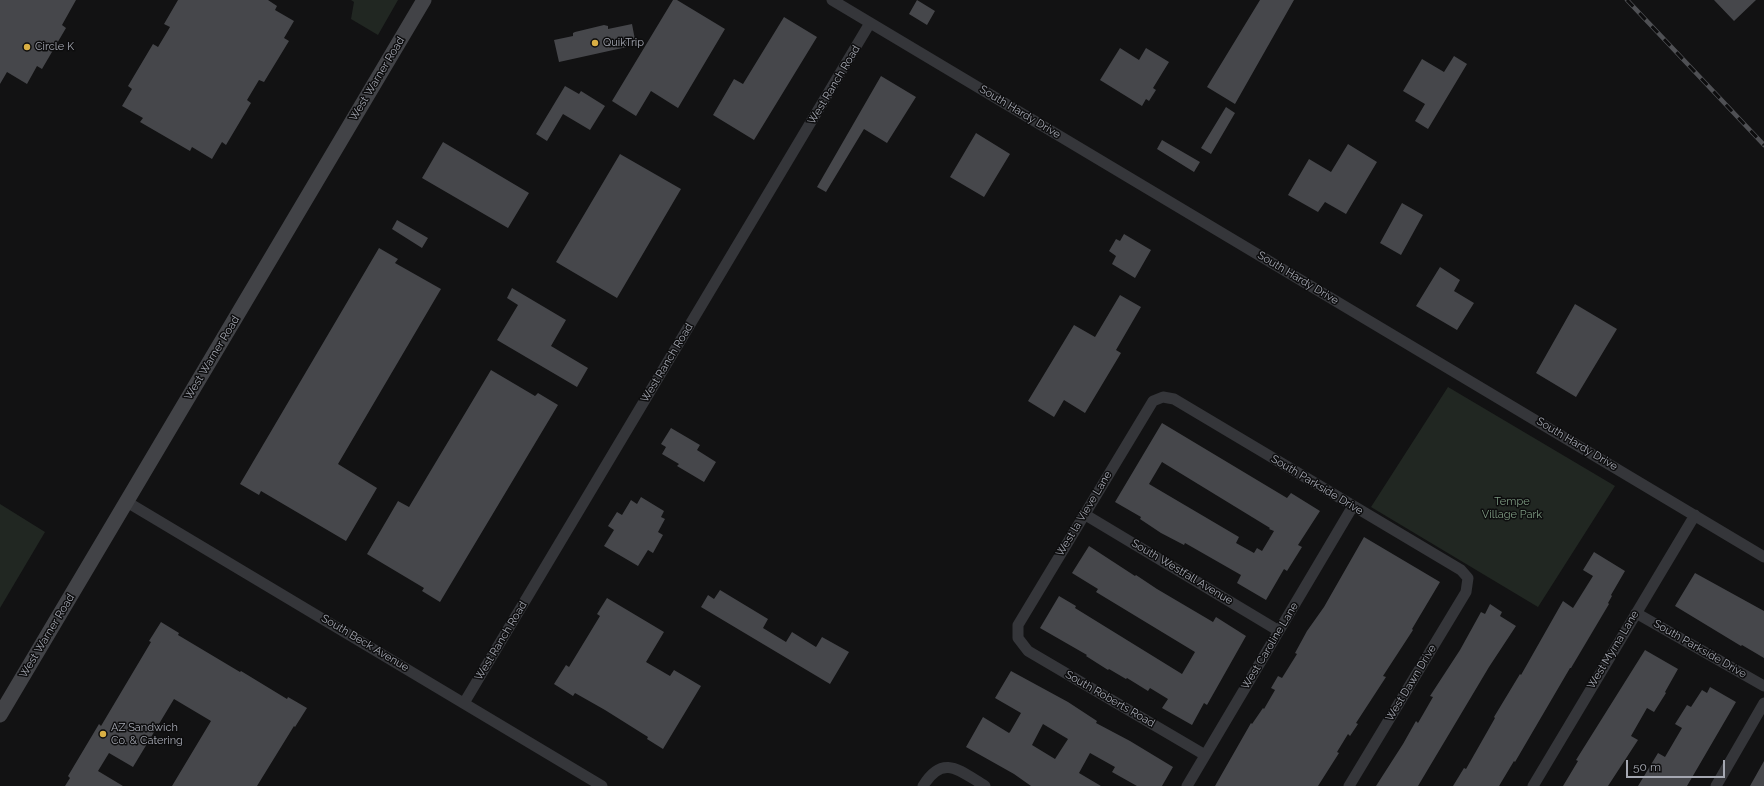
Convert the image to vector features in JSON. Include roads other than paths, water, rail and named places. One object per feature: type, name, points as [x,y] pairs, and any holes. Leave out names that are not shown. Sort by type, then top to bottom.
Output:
[{"type":"main road","name":"West Warner Road","points":[[0,715],[424,0]]},
{"type":"street","name":"South Hardy Drive","points":[[832,0],[1764,557]]},
{"type":"street","name":"West Ranch Road","points":[[464,702],[870,23]]},
{"type":"street","name":"South Parkside Drive","points":[[1163,397],[1174,399],[1461,570],[1468,578]]},
{"type":"street","name":"West la Vieve Lane","points":[[1018,638],[1018,625],[1084,514],[1153,401],[1163,397]]},
{"type":"street","name":"South Beck Avenue","points":[[127,502],[464,702],[602,786]]},
{"type":"street","name":"West Caroline Lane","points":[[1187,786],[1353,506]]},
{"type":"street","name":"South Westfall Avenue","points":[[1084,514],[1279,631]]},
{"type":"street","name":"West Myrna Lane","points":[[1533,786],[1695,515]]},
{"type":"street","name":"West Dawn Drive","points":[[1349,786],[1466,592],[1468,578]]},
{"type":"street","name":"South Parkside Drive","points":[[1636,613],[1764,686]]},
{"type":"street","name":"South Roberts Road","points":[[1018,638],[1028,651],[1205,755]]},
{"type":"street","points":[[1716,786],[1764,704]]},
{"type":"street","points":[[923,786],[930,775],[941,767],[951,767],[985,786]]},
{"type":"railway","points":[[1627,0],[1764,145]]},
{"type":"place","name":"QuikTrip","points":[[595,43]]},
{"type":"place","name":"Circle K","points":[[27,47]]},
{"type":"place","name":"AZ Sandwich Co. & Catering","points":[[103,734]]},
{"type":"park label","name":"Tempe Village Park","points":[[1512,508]]}]
